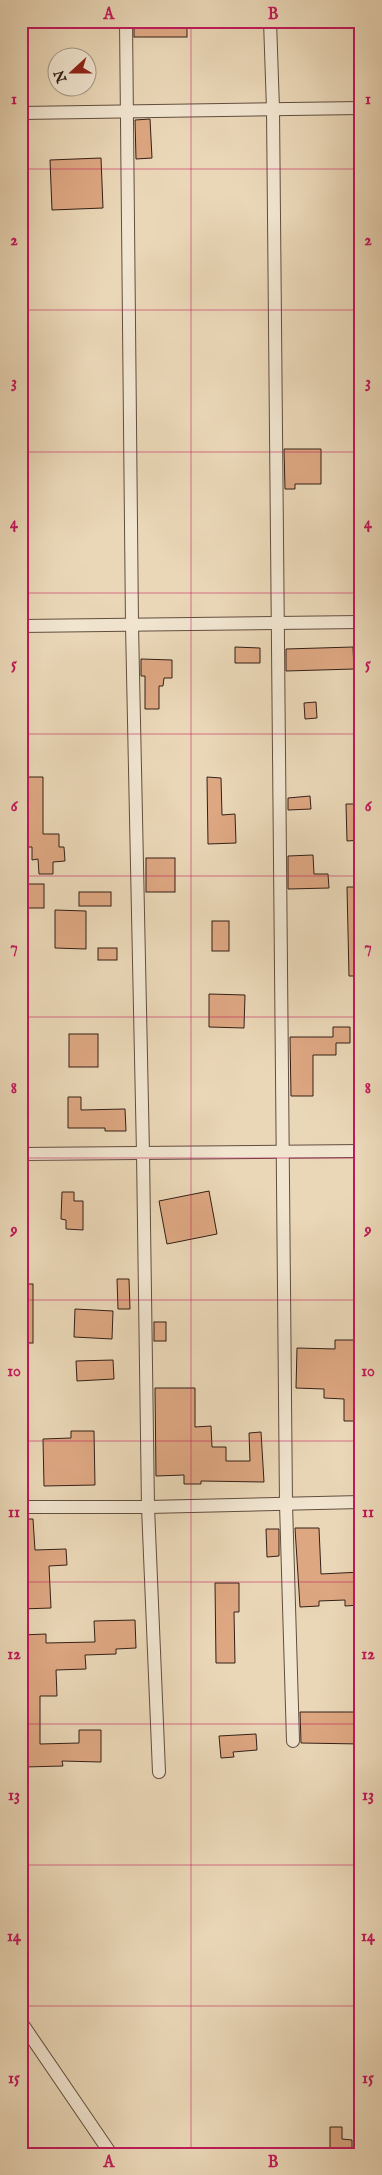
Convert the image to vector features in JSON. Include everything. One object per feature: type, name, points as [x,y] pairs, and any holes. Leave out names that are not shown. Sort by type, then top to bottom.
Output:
[{"type":"street","points":[[126,21],[132,625],[148,1507],[159,1772]]},
{"type":"street","points":[[270,21],[273,109],[286,1504],[293,1741]]},
{"type":"street","points":[[21,113],[361,108]]},
{"type":"street","points":[[21,626],[361,622]]},
{"type":"street","points":[[21,1154],[361,1151]]},
{"type":"street","points":[[21,1507],[148,1507],[361,1502]]},
{"type":"street","points":[[21,2022],[111,2154]]},
{"type":"building","points":[[134,21],[187,21],[187,37],[134,37]]},
{"type":"building","points":[[150,119],[152,158],[136,159],[135,120]]},
{"type":"building","points":[[101,158],[103,208],[52,210],[50,160]]},
{"type":"building","points":[[284,449],[321,449],[321,484],[295,484],[295,489],[285,489]]},
{"type":"building","points":[[235,647],[260,648],[260,663],[235,663]]},
{"type":"building","points":[[353,647],[354,669],[286,671],[286,649]]},
{"type":"building","points":[[141,659],[172,660],[172,678],[164,678],[163,686],[159,686],[159,709],[145,709],[145,676],[141,676]]},
{"type":"building","points":[[316,702],[317,718],[305,719],[304,703]]},
{"type":"building","points":[[21,777],[43,777],[43,834],[59,834],[59,847],[64,847],[65,861],[53,862],[53,874],[39,874],[38,859],[32,860],[32,847],[21,847]]},
{"type":"building","points":[[207,777],[221,778],[222,815],[235,814],[236,843],[208,844]]},
{"type":"building","points":[[310,796],[311,809],[288,810],[288,798]]},
{"type":"building","points":[[346,804],[361,804],[361,840],[347,841]]},
{"type":"building","points":[[313,855],[314,874],[328,874],[329,888],[288,889],[288,856]]},
{"type":"building","points":[[146,858],[175,858],[175,892],[146,892]]},
{"type":"building","points":[[21,884],[44,884],[44,908],[21,908]]},
{"type":"building","points":[[347,887],[361,887],[361,976],[349,976]]},
{"type":"building","points":[[79,892],[111,892],[111,906],[79,906]]},
{"type":"building","points":[[55,910],[86,911],[86,949],[55,948]]},
{"type":"building","points":[[212,921],[229,921],[229,951],[212,951]]},
{"type":"building","points":[[98,948],[117,948],[117,960],[98,960]]},
{"type":"building","points":[[209,994],[245,995],[244,1028],[209,1027]]},
{"type":"building","points":[[333,1027],[350,1027],[350,1043],[336,1043],[336,1055],[313,1055],[313,1096],[291,1096],[290,1037],[333,1037]]},
{"type":"building","points":[[69,1034],[98,1034],[98,1067],[69,1067]]},
{"type":"building","points":[[68,1097],[81,1097],[81,1110],[125,1109],[126,1131],[105,1131],[105,1128],[68,1128]]},
{"type":"building","points":[[209,1191],[217,1234],[167,1244],[159,1201]]},
{"type":"building","points":[[62,1192],[74,1192],[74,1201],[83,1201],[83,1230],[66,1229],[66,1220],[61,1219]]},
{"type":"building","points":[[117,1279],[129,1279],[130,1309],[118,1309]]},
{"type":"building","points":[[21,1284],[33,1284],[33,1343],[21,1343]]},
{"type":"building","points":[[75,1309],[113,1311],[112,1339],[74,1337]]},
{"type":"building","points":[[154,1322],[166,1322],[166,1341],[154,1341]]},
{"type":"building","points":[[335,1340],[361,1340],[361,1421],[344,1421],[344,1399],[324,1398],[324,1389],[296,1388],[297,1348],[335,1349]]},
{"type":"building","points":[[113,1360],[114,1379],[77,1381],[76,1361]]},
{"type":"building","points":[[155,1388],[195,1388],[195,1427],[211,1426],[212,1447],[226,1447],[226,1461],[250,1461],[249,1433],[261,1432],[264,1482],[201,1481],[201,1484],[184,1484],[184,1475],[156,1476]]},
{"type":"building","points":[[71,1431],[94,1431],[95,1485],[44,1486],[43,1439],[71,1438]]},
{"type":"building","points":[[21,1519],[33,1519],[35,1550],[66,1549],[67,1565],[49,1566],[51,1608],[21,1609]]},
{"type":"building","points":[[295,1528],[319,1528],[321,1574],[361,1572],[361,1605],[345,1606],[345,1600],[319,1601],[319,1606],[300,1607]]},
{"type":"building","points":[[266,1529],[279,1529],[279,1556],[267,1557]]},
{"type":"building","points":[[215,1583],[239,1583],[239,1612],[234,1612],[235,1663],[216,1663]]},
{"type":"building","points":[[135,1620],[136,1648],[116,1649],[116,1654],[85,1655],[86,1669],[56,1670],[57,1696],[40,1696],[40,1744],[79,1743],[79,1730],[101,1730],[101,1762],[62,1761],[63,1766],[24,1767],[21,1635],[46,1634],[46,1643],[95,1642],[94,1621]]},
{"type":"building","points":[[300,1712],[361,1712],[361,1744],[301,1743]]},
{"type":"building","points":[[256,1734],[257,1750],[233,1752],[234,1757],[221,1758],[219,1736]]},
{"type":"building","points":[[330,2127],[342,2127],[342,2139],[352,2140],[352,2154],[330,2154]]}]
